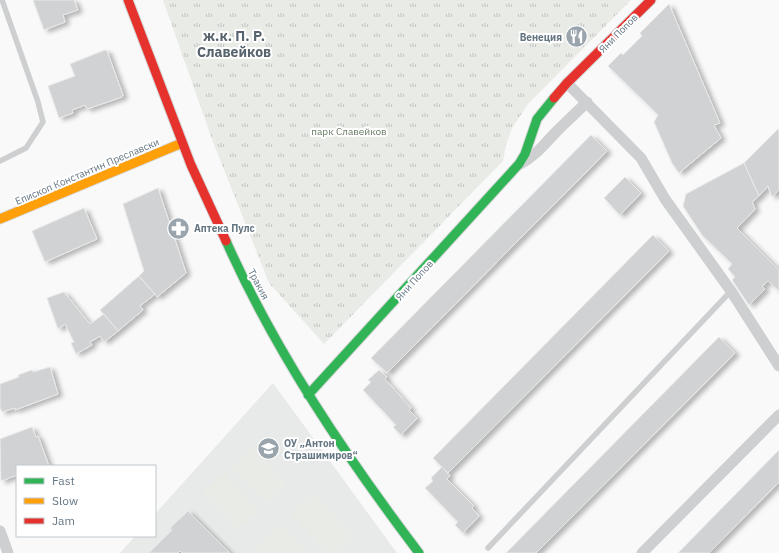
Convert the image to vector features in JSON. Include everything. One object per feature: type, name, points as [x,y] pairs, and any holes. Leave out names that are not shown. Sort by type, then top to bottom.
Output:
[{"type":"street","name":"Тракия","points":[[128,0],[190,165],[244,282],[308,395],[385,508],[419,553]]},
{"type":"street","name":"Яни Попов","points":[[308,395],[519,164],[525,154],[537,119],[567,83],[651,0]]},
{"type":"street","points":[[567,83],[640,158],[665,199],[731,291],[779,366]]},
{"type":"street","name":"Яни Попов","points":[[519,164],[533,156],[587,102]]},
{"type":"street","name":"Епископ Константин Преславски","points":[[0,219],[182,143]]},
{"type":"street","points":[[642,553],[779,415]]},
{"type":"street","points":[[0,531],[8,553]]},
{"type":"lane","points":[[0,161],[26,148],[43,122],[38,102],[2,0]]},
{"type":"lane","points":[[488,548],[731,291]]},
{"type":"shaded area","name":"ОУ „Антон Страшимиров“","points":[[273,383],[397,553],[120,553],[134,537],[156,537],[156,513]]},
{"type":"green space","name":"парк Славейков","points":[[163,0],[631,0],[528,104],[512,128],[506,145],[503,161],[324,344],[269,283],[213,142]]},
{"type":"green space","points":[[252,447],[287,484],[266,504],[231,467]]},
{"type":"green space","points":[[224,473],[259,510],[238,530],[202,493]]},
{"type":"green space","points":[[314,492],[355,537],[337,553],[327,553],[290,513]]},
{"type":"green space","points":[[280,523],[308,553],[258,553],[254,548]]},
{"type":"building","points":[[33,0],[74,0],[78,10],[63,15],[65,22],[44,30]]},
{"type":"building","points":[[669,4],[720,123],[714,125],[721,138],[679,173],[672,163],[654,122],[658,115],[608,66],[621,53],[623,55],[642,36],[640,33]]},
{"type":"building","points":[[105,50],[107,51],[123,95],[122,97],[87,109],[85,105],[72,110],[73,113],[59,118],[48,86],[75,76],[70,64]]},
{"type":"building","points":[[778,129],[779,190],[772,197],[768,186],[759,196],[744,163]]},
{"type":"building","points":[[591,135],[607,151],[387,373],[371,358]]},
{"type":"building","points":[[744,163],[759,196],[752,202],[755,209],[737,228],[779,270],[779,291],[768,281],[762,286],[765,289],[749,305],[732,280],[735,277],[728,269],[732,264],[702,235],[683,206],[686,194]]},
{"type":"building","points":[[625,177],[641,193],[620,215],[604,198]]},
{"type":"building","points":[[158,188],[186,273],[157,297],[139,276],[144,271],[123,204]]},
{"type":"building","points":[[84,208],[97,239],[45,262],[32,231]]},
{"type":"building","points":[[653,235],[669,251],[448,473],[433,458]]},
{"type":"building","points":[[139,276],[155,294],[140,306],[143,310],[118,331],[100,310]]},
{"type":"building","points":[[64,292],[90,324],[104,314],[118,331],[104,342],[100,336],[90,342],[92,345],[76,354],[71,343],[74,342],[65,324],[58,329],[47,298]]},
{"type":"building","points":[[719,337],[735,353],[536,553],[506,553]]},
{"type":"building","points":[[50,367],[58,394],[15,410],[15,408],[2,412],[0,407],[0,384],[19,377],[18,375],[32,370],[33,372]]},
{"type":"building","points":[[379,370],[387,377],[385,379],[411,408],[409,410],[417,418],[401,435],[393,427],[396,425],[363,390],[371,382],[368,380]]},
{"type":"building","points":[[32,427],[36,437],[38,436],[49,465],[16,465],[16,475],[1,481],[0,439]]},
{"type":"building","points":[[779,450],[779,482],[709,553],[678,553]]},
{"type":"building","points":[[442,467],[450,476],[447,479],[474,506],[472,508],[479,516],[463,533],[455,525],[458,522],[425,488],[433,481],[431,478]]},
{"type":"building","points":[[188,511],[230,553],[182,553],[180,551],[178,553],[149,553],[172,530],[170,528]]},
{"type":"traffic: fast","points":[[308,395],[519,164],[525,154],[537,119],[554,98]]},
{"type":"traffic: fast","points":[[226,241],[267,323],[314,402],[365,479],[419,553]]},
{"type":"traffic: slow","points":[[0,219],[182,143]]},
{"type":"traffic: jam","points":[[128,0],[191,165],[226,241]]},
{"type":"traffic: jam","points":[[554,98],[567,83],[651,0]]},
{"type":"place","name":"Венеция","points":[[577,37]]},
{"type":"place","name":"Аптека Пулс","points":[[179,228]]},
{"type":"place","name":"ОУ „Антон Страшимиров“","points":[[268,449]]},
{"type":"district","name":"ж.к. П. Р. Славейков","points":[[234,44]]}]
